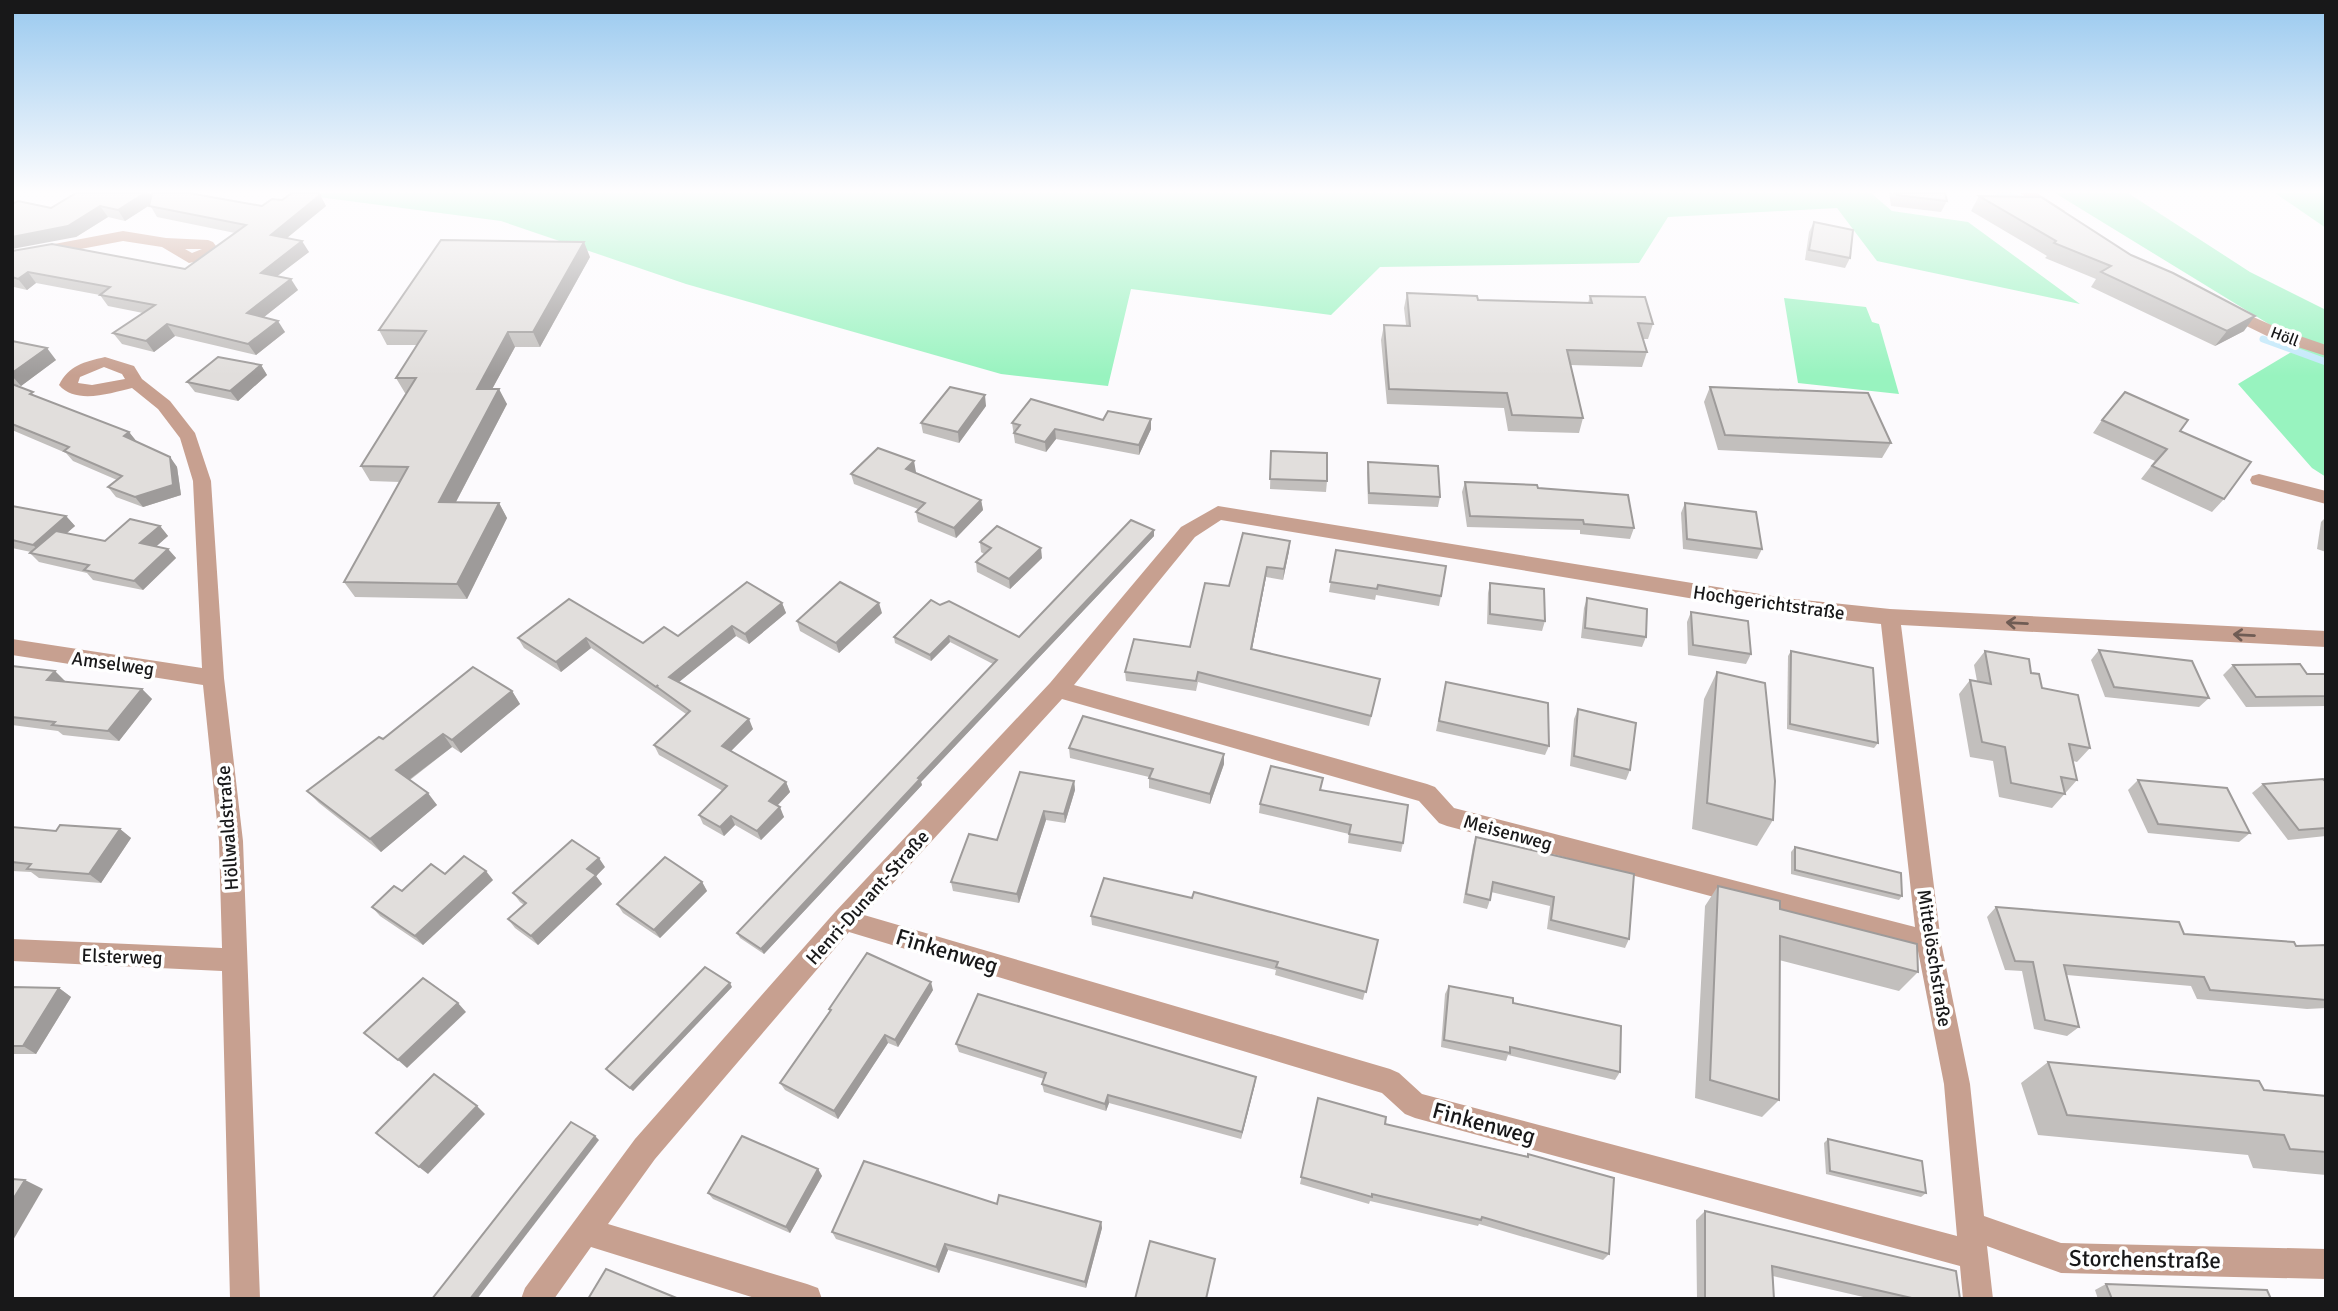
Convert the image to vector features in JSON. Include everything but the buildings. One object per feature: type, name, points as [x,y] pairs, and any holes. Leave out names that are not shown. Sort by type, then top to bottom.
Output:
[{"type":"street","name":"Höll","points":[[2208,301],[2279,335],[2326,351]]},
{"type":"street","name":"Höllwaldstraße","points":[[135,382],[164,405],[189,437],[202,481],[213,678],[231,841],[246,1299]]},
{"type":"street","points":[[2259,480],[2326,498]]},
{"type":"street","name":"Hochgerichtstraße","points":[[1218,513],[1785,606],[1890,617],[2319,639]]},
{"type":"street","name":"Henri-Dunant-Straße","points":[[536,1299],[645,1149],[844,920],[1058,689],[1188,533],[1218,513]]},
{"type":"street","name":"Mittelöschstraße","points":[[1890,617],[1929,942],[1957,1084],[1978,1299]]},
{"type":"street","name":"Amselweg","points":[[12,648],[213,678]]},
{"type":"street","name":"Meisenweg","points":[[1058,689],[1427,794],[1447,816],[1929,942]]},
{"type":"street","name":"Finkenweg","points":[[844,920],[1390,1082],[1415,1105],[1973,1255]]},
{"type":"street","name":"Elsterweg","points":[[12,950],[233,960]]},
{"type":"street","name":"Storchenstraße","points":[[1970,1225],[2061,1258],[2326,1264]]},
{"type":"street","points":[[585,1231],[807,1299]]},
{"type":"green space","points":[[598,254],[1645,254],[1639,263],[1380,267],[1331,315],[1131,289],[1108,386],[1001,374],[686,284]]},
{"type":"green space","points":[[1872,254],[2012,254],[2080,304],[1877,261]]},
{"type":"green space","points":[[2155,254],[2222,254],[2250,272],[2326,310],[2326,477],[2312,468],[2238,384],[2303,345]]},
{"type":"green space","points":[[1784,298],[1866,307],[1872,322],[1879,324],[1899,394],[1798,383]]},
{"type":"waterway","points":[[2263,339],[2326,362]]}]
